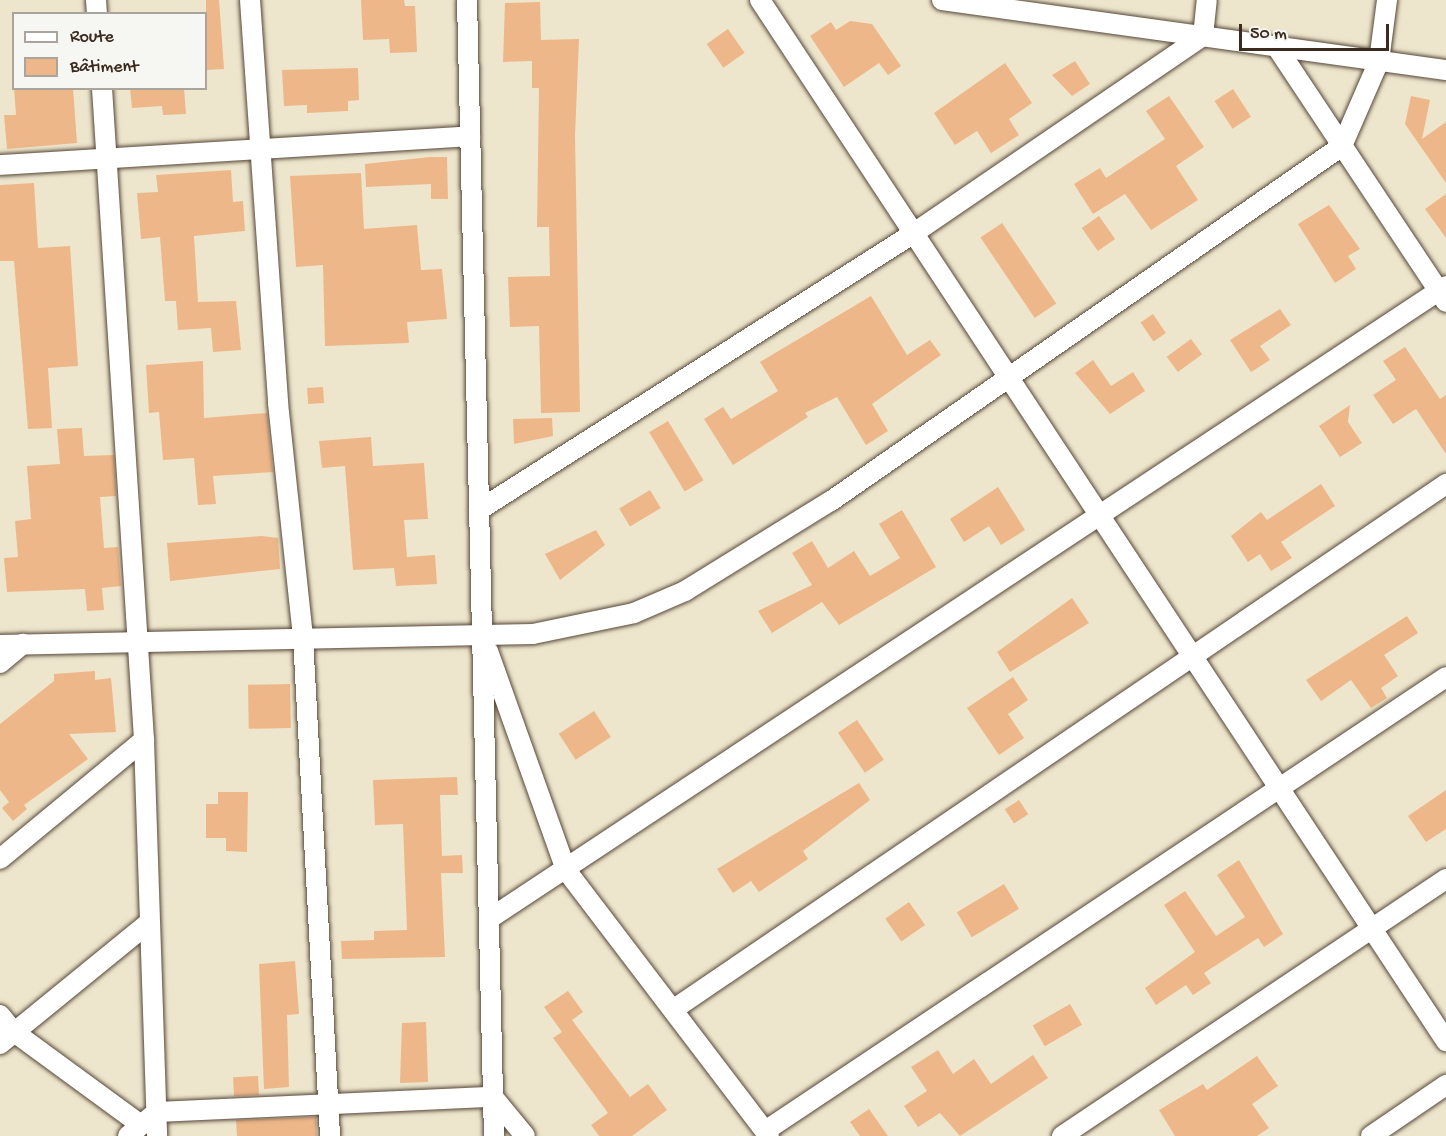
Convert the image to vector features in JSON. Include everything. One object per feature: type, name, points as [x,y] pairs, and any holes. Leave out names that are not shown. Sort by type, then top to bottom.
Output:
[{"type":"street","points":[[250,0],[256,149],[303,637],[330,1101],[330,1136]]},
{"type":"street","points":[[467,0],[494,1136]]},
{"type":"street","points":[[760,0],[1446,1041]]},
{"type":"street","points":[[942,0],[1446,70]]},
{"type":"street","points":[[479,510],[914,233],[1203,36],[1207,0]]},
{"type":"street","points":[[0,645],[138,645],[303,637],[482,634],[579,628],[685,591],[831,501],[1342,146],[1379,61],[1387,0]]},
{"type":"street","points":[[489,919],[1100,516],[1444,293],[1276,46]]},
{"type":"street","points":[[0,1015],[7,1038],[142,1132],[157,1112],[146,925],[144,740],[102,90]]},
{"type":"street","points":[[0,165],[470,136]]},
{"type":"street","points":[[674,1009],[1446,484]]},
{"type":"street","points":[[482,634],[566,870],[767,1134],[1446,677]]},
{"type":"street","points":[[0,663],[23,644]]},
{"type":"street","points":[[0,859],[144,740]]},
{"type":"street","points":[[1062,1136],[1446,879]]},
{"type":"street","points":[[7,1038],[146,925]]},
{"type":"street","points":[[1371,1136],[1446,1085]]},
{"type":"street","points":[[157,1112],[330,1101],[493,1096]]},
{"type":"street","points":[[493,1096],[525,1136]]},
{"type":"building","points":[[206,0],[219,0],[224,69],[207,70]]},
{"type":"building","points":[[361,0],[404,0],[405,6],[415,6],[417,52],[390,53],[389,39],[363,40]]},
{"type":"building","points":[[540,2],[541,40],[579,39],[575,136],[580,412],[541,413],[539,326],[510,327],[508,277],[550,276],[549,227],[537,227],[539,88],[532,88],[532,61],[503,62],[505,3]]},
{"type":"building","points":[[850,21],[872,24],[901,66],[888,75],[879,63],[844,87],[810,36],[831,22],[836,30]]},
{"type":"building","points":[[728,29],[745,53],[723,68],[707,44]]},
{"type":"building","points":[[1075,61],[1090,84],[1072,96],[1052,75]]},
{"type":"building","points":[[1005,63],[1032,103],[1009,119],[1019,135],[991,153],[977,131],[955,145],[934,113]]},
{"type":"building","points":[[358,68],[359,100],[348,101],[348,111],[307,113],[307,105],[284,106],[282,70]]},
{"type":"building","points":[[1233,89],[1251,117],[1233,129],[1215,101]]},
{"type":"building","points":[[14,90],[73,90],[77,143],[7,149],[4,115],[16,115]]},
{"type":"building","points":[[130,90],[184,90],[186,114],[163,115],[162,106],[132,108]]},
{"type":"building","points":[[1169,96],[1204,147],[1176,166],[1198,200],[1151,230],[1125,194],[1093,214],[1074,184],[1100,168],[1106,178],[1165,139],[1146,111]]},
{"type":"building","points":[[1411,96],[1430,100],[1422,139],[1446,122],[1446,183],[1405,124]]},
{"type":"building","points":[[447,157],[448,199],[431,199],[431,184],[366,187],[365,164]]},
{"type":"building","points":[[231,170],[233,202],[243,201],[245,231],[194,236],[198,302],[236,301],[241,350],[213,352],[211,328],[178,330],[176,301],[165,301],[160,237],[141,239],[137,193],[158,192],[156,175]]},
{"type":"building","points":[[361,173],[364,229],[417,225],[421,270],[442,269],[447,319],[407,322],[409,343],[325,346],[323,265],[296,267],[290,176]]},
{"type":"building","points":[[34,183],[38,248],[70,246],[78,366],[48,368],[52,428],[28,429],[14,261],[0,261],[0,185]]},
{"type":"building","points":[[1446,194],[1446,238],[1425,209]]},
{"type":"building","points":[[1329,205],[1360,249],[1348,256],[1356,269],[1335,283],[1298,224]]},
{"type":"building","points":[[1099,216],[1115,239],[1098,251],[1082,228]]},
{"type":"building","points":[[1002,223],[1056,303],[1035,318],[980,238]]},
{"type":"building","points":[[871,296],[907,355],[930,340],[941,355],[872,404],[888,431],[866,445],[837,397],[805,413],[808,417],[733,465],[704,419],[723,407],[731,419],[778,391],[760,362]]},
{"type":"building","points":[[1280,309],[1291,325],[1260,346],[1270,360],[1251,372],[1230,340]]},
{"type":"building","points":[[1153,314],[1166,333],[1153,341],[1141,322]]},
{"type":"building","points":[[1191,339],[1202,354],[1178,372],[1167,357]]},
{"type":"building","points":[[1405,347],[1440,399],[1446,395],[1446,454],[1416,409],[1393,424],[1373,395],[1396,380],[1383,361]]},
{"type":"building","points":[[1093,360],[1111,386],[1133,372],[1145,391],[1110,414],[1075,373]]},
{"type":"building","points":[[203,361],[204,418],[267,413],[273,472],[213,476],[216,504],[198,505],[194,458],[163,460],[159,412],[149,413],[146,365]]},
{"type":"building","points":[[323,387],[324,403],[308,404],[307,388]]},
{"type":"building","points":[[1350,405],[1348,422],[1362,443],[1340,457],[1319,426]]},
{"type":"building","points":[[552,418],[553,436],[514,444],[513,419]]},
{"type":"building","points":[[668,421],[704,480],[685,491],[649,432]]},
{"type":"building","points":[[82,428],[84,456],[114,455],[116,496],[100,497],[104,548],[118,547],[121,586],[102,588],[104,610],[87,611],[85,589],[7,592],[4,558],[18,557],[15,521],[31,519],[27,466],[60,464],[57,429]]},
{"type":"building","points":[[371,437],[373,466],[424,463],[428,519],[404,520],[407,557],[435,555],[437,584],[396,586],[394,568],[353,570],[345,466],[322,468],[319,441]]},
{"type":"building","points":[[1321,484],[1335,506],[1281,542],[1292,558],[1271,571],[1260,554],[1248,562],[1231,536],[1261,512],[1267,520]]},
{"type":"building","points":[[998,487],[1025,530],[1001,545],[989,526],[964,542],[950,519]]},
{"type":"building","points":[[650,490],[661,508],[630,527],[619,509]]},
{"type":"building","points":[[902,510],[936,567],[839,625],[822,602],[772,633],[758,611],[812,585],[792,553],[812,541],[828,568],[854,551],[870,576],[900,558],[879,524]]},
{"type":"building","points":[[596,530],[605,545],[560,580],[545,554]]},
{"type":"building","points":[[262,536],[278,538],[280,569],[170,581],[167,543]]},
{"type":"building","points":[[1072,598],[1089,623],[1010,672],[997,652]]},
{"type":"building","points":[[1407,616],[1418,633],[1384,655],[1398,676],[1381,688],[1387,698],[1371,708],[1351,680],[1321,701],[1306,680]]},
{"type":"building","points":[[95,671],[95,680],[111,678],[116,732],[69,734],[88,759],[24,805],[27,809],[13,821],[2,808],[9,802],[0,790],[0,724],[54,681],[54,674]]},
{"type":"building","points":[[1013,677],[1028,700],[1008,714],[1024,738],[999,755],[967,708]]},
{"type":"building","points":[[290,684],[291,728],[249,729],[248,685]]},
{"type":"building","points":[[594,711],[611,737],[576,760],[559,734]]},
{"type":"building","points":[[857,720],[884,760],[865,773],[838,733]]},
{"type":"building","points":[[457,777],[458,795],[440,795],[442,856],[462,855],[463,873],[441,873],[445,957],[342,959],[341,941],[374,940],[374,931],[407,930],[403,824],[375,825],[373,780]]},
{"type":"building","points":[[859,783],[870,800],[803,851],[808,859],[759,892],[751,881],[733,893],[717,869]]},
{"type":"building","points":[[1446,790],[1446,829],[1426,842],[1408,816]]},
{"type":"building","points":[[218,792],[248,792],[247,852],[226,851],[226,838],[206,838],[206,804],[218,804]]},
{"type":"building","points":[[1019,800],[1028,814],[1014,824],[1005,809]]},
{"type":"building","points":[[1239,860],[1283,934],[1264,947],[1258,938],[1204,973],[1211,983],[1193,995],[1186,985],[1156,1005],[1145,988],[1195,952],[1164,905],[1185,891],[1216,936],[1245,917],[1217,875]]},
{"type":"building","points":[[1004,884],[1019,909],[972,937],[957,912]]},
{"type":"building","points":[[909,902],[925,925],[901,942],[885,919]]},
{"type":"building","points":[[295,961],[299,1014],[287,1015],[289,1087],[264,1089],[259,964]]},
{"type":"building","points":[[568,991],[583,1012],[572,1020],[630,1097],[648,1084],[667,1110],[632,1136],[599,1136],[591,1125],[608,1113],[553,1038],[562,1032],[544,1007]]},
{"type":"building","points":[[1070,1004],[1082,1025],[1045,1046],[1033,1026]]},
{"type":"building","points":[[426,1022],[428,1082],[400,1083],[402,1023]]},
{"type":"building","points":[[938,1050],[953,1074],[974,1059],[991,1084],[1033,1055],[1048,1078],[960,1136],[940,1113],[918,1127],[904,1106],[927,1091],[911,1067]]},
{"type":"building","points":[[1257,1056],[1278,1086],[1252,1104],[1269,1128],[1257,1136],[1175,1136],[1159,1110],[1203,1084],[1207,1090]]},
{"type":"building","points":[[258,1076],[259,1095],[234,1096],[233,1077]]},
{"type":"building","points":[[869,1109],[888,1136],[860,1136],[850,1122]]},
{"type":"building","points":[[316,1117],[317,1136],[237,1136],[236,1120]]}]
